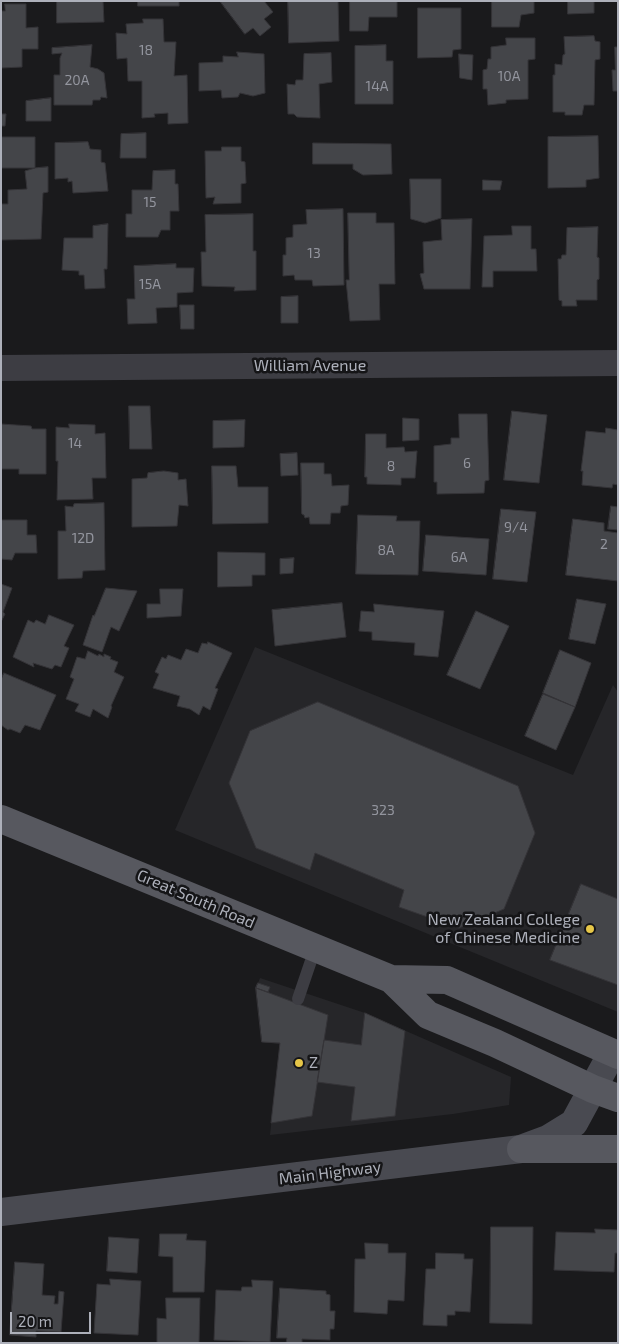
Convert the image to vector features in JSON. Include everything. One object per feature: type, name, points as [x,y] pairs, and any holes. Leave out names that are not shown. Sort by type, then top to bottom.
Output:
[{"type":"main road","name":"Great South Road","points":[[1,819],[391,979],[447,980],[615,1054]]},
{"type":"main road","name":"Great South Road","points":[[391,979],[428,1015],[618,1098]]},
{"type":"main road","name":"Main Highway","points":[[1,1212],[521,1149],[548,1139],[574,1123],[592,1088],[615,1054]]},
{"type":"main road","points":[[521,1149],[618,1149]]},
{"type":"street","name":"William Avenue","points":[[1,368],[618,363]]},
{"type":"lane","points":[[298,999],[315,949]]},
{"type":"shaded area","points":[[255,647],[573,775],[613,685],[618,692],[618,1012],[175,830]]},
{"type":"shaded area","points":[[260,978],[365,1013],[511,1077],[509,1105],[453,1114],[270,1135],[280,1044],[262,1042],[256,988]]},
{"type":"building","points":[[57,1],[103,1],[104,22],[57,23]]},
{"type":"building","points":[[138,1],[179,1],[179,6],[138,6]]},
{"type":"building","points":[[220,1],[264,1],[273,12],[264,19],[271,27],[260,36],[253,28],[245,34]]},
{"type":"building","points":[[288,1],[338,1],[339,41],[289,43]]},
{"type":"building","points":[[350,1],[397,1],[397,17],[369,17],[368,31],[350,31]]},
{"type":"building","points":[[492,1],[534,1],[534,13],[521,15],[519,27],[492,27]]},
{"type":"building","points":[[568,1],[594,1],[594,13],[568,14]]},
{"type":"building","points":[[5,4],[26,4],[26,28],[38,27],[38,49],[22,49],[22,67],[1,68],[1,11],[5,11]]},
{"type":"building","points":[[418,8],[461,8],[461,49],[453,50],[452,57],[418,58]]},
{"type":"building","points":[[143,19],[163,19],[164,42],[176,42],[174,76],[187,75],[188,123],[168,124],[168,113],[154,114],[155,117],[142,118],[142,81],[128,81],[127,58],[117,59],[116,33],[127,34],[126,24],[143,23]]},
{"type":"building","points":[[594,36],[595,41],[600,42],[600,59],[595,60],[594,105],[584,105],[582,115],[565,115],[565,112],[553,112],[553,75],[555,75],[555,64],[562,65],[563,55],[565,54],[564,37]]},
{"type":"building","points":[[506,38],[535,38],[535,59],[528,60],[528,99],[506,100],[506,103],[488,105],[487,89],[483,89],[483,70],[487,69],[488,59],[491,59],[491,47],[506,45]]},
{"type":"building","points":[[92,45],[90,67],[104,73],[107,98],[101,97],[100,100],[93,100],[92,105],[54,105],[54,75],[60,75],[60,58],[62,53],[52,54],[52,48]]},
{"type":"building","points":[[386,45],[386,61],[393,61],[393,104],[355,104],[355,46]]},
{"type":"building","points":[[615,47],[618,47],[618,91],[613,91],[612,70],[615,70]]},
{"type":"building","points":[[237,52],[264,54],[265,93],[253,96],[240,93],[238,97],[222,98],[221,90],[199,91],[199,63],[223,62],[223,56],[238,57]]},
{"type":"building","points":[[331,53],[332,82],[319,84],[320,118],[297,117],[294,114],[288,114],[287,84],[295,85],[296,80],[303,80],[304,54]]},
{"type":"building","points":[[459,54],[473,55],[472,80],[460,78]]},
{"type":"building","points":[[51,98],[51,121],[26,121],[26,101]]},
{"type":"building","points":[[1,114],[6,114],[5,126],[1,126]]},
{"type":"building","points":[[146,133],[146,158],[120,158],[121,134]]},
{"type":"building","points":[[598,136],[599,178],[586,180],[586,187],[548,188],[548,137]]},
{"type":"building","points":[[1,137],[35,137],[35,168],[1,168]]},
{"type":"building","points":[[88,142],[90,149],[101,150],[101,162],[105,163],[108,191],[73,193],[72,181],[68,182],[68,178],[55,179],[55,143]]},
{"type":"building","points":[[313,143],[391,144],[392,174],[363,175],[353,169],[353,164],[313,164]]},
{"type":"building","points":[[222,147],[241,147],[241,161],[245,162],[246,183],[241,184],[241,203],[213,204],[215,197],[206,198],[205,151],[221,151]]},
{"type":"building","points":[[48,167],[48,192],[43,193],[41,239],[1,240],[1,204],[8,204],[8,190],[27,189],[25,171]]},
{"type":"building","points":[[175,170],[175,184],[178,184],[179,211],[170,211],[170,230],[161,230],[158,237],[126,237],[126,214],[132,214],[132,190],[152,190],[153,171]]},
{"type":"building","points":[[410,179],[441,179],[441,218],[425,223],[411,219]]},
{"type":"building","points":[[483,180],[502,181],[500,190],[483,190]]},
{"type":"building","points":[[343,209],[344,285],[313,286],[312,280],[295,280],[294,275],[283,276],[283,255],[286,255],[286,238],[293,237],[293,225],[307,224],[306,210]]},
{"type":"building","points":[[348,213],[376,213],[376,223],[394,223],[395,284],[379,284],[380,320],[350,321],[346,280],[349,280]]},
{"type":"building","points":[[253,214],[253,251],[256,251],[256,290],[234,291],[235,287],[202,286],[201,252],[206,252],[205,215]]},
{"type":"building","points":[[472,219],[470,289],[424,289],[420,274],[424,273],[423,242],[442,240],[441,220]]},
{"type":"building","points":[[108,224],[107,269],[104,269],[105,288],[85,289],[84,275],[79,275],[79,271],[62,270],[64,238],[93,238],[93,226]]},
{"type":"building","points":[[512,226],[531,226],[531,249],[536,249],[537,271],[493,271],[493,287],[482,287],[484,236],[512,235]]},
{"type":"building","points":[[598,227],[597,257],[599,258],[599,279],[597,280],[597,300],[576,300],[577,306],[562,306],[562,301],[559,300],[558,259],[561,259],[562,255],[566,255],[567,228]]},
{"type":"building","points":[[176,264],[176,268],[194,268],[193,292],[177,293],[177,307],[156,308],[157,323],[128,324],[127,299],[135,299],[134,266]]},
{"type":"building","points":[[298,296],[298,323],[281,323],[281,297]]},
{"type":"building","points":[[180,305],[194,305],[194,329],[181,329]]},
{"type":"building","points":[[129,406],[150,406],[152,449],[130,449]]},
{"type":"building","points":[[512,411],[547,415],[539,483],[504,480]]},
{"type":"building","points":[[459,414],[487,414],[489,480],[485,481],[484,493],[437,494],[437,482],[434,482],[434,446],[451,444],[451,438],[459,438]]},
{"type":"building","points":[[403,418],[419,419],[419,440],[403,441]]},
{"type":"building","points":[[245,420],[244,447],[213,448],[213,421]]},
{"type":"building","points":[[1,424],[31,426],[32,429],[46,429],[46,474],[19,474],[19,469],[1,469]]},
{"type":"building","points":[[69,424],[95,425],[95,434],[105,433],[106,478],[92,478],[93,499],[57,500],[58,461],[56,461],[56,427],[69,428]]},
{"type":"building","points":[[606,428],[618,430],[618,485],[613,484],[612,488],[582,485],[583,471],[581,471],[586,431],[605,433]]},
{"type":"building","points":[[366,434],[386,434],[386,448],[404,447],[405,452],[417,451],[415,478],[401,478],[401,485],[367,484],[367,477],[365,477]]},
{"type":"building","points":[[297,453],[298,475],[281,476],[280,454]]},
{"type":"building","points":[[301,463],[324,463],[324,474],[331,474],[332,486],[349,485],[348,505],[341,506],[340,513],[331,513],[330,524],[310,524],[309,517],[305,518],[302,514]]},
{"type":"building","points":[[212,466],[236,466],[238,487],[268,487],[268,523],[213,524]]},
{"type":"building","points":[[164,471],[178,473],[178,480],[186,479],[188,506],[179,505],[177,526],[132,527],[132,479],[147,478],[148,473]]},
{"type":"building","points":[[104,503],[105,570],[83,571],[82,578],[58,579],[58,531],[66,531],[65,506],[73,507],[74,504]]},
{"type":"building","points":[[611,506],[618,507],[618,530],[608,529]]},
{"type":"building","points":[[501,509],[536,512],[527,582],[493,579]]},
{"type":"building","points":[[358,515],[397,516],[396,521],[420,521],[418,575],[356,574]]},
{"type":"building","points":[[573,519],[604,523],[604,531],[618,533],[618,581],[566,575]]},
{"type":"building","points":[[1,520],[27,520],[27,535],[36,535],[37,553],[15,553],[12,560],[1,559]]},
{"type":"building","points":[[426,535],[489,539],[486,575],[423,571]]},
{"type":"building","points":[[218,552],[265,553],[265,575],[252,575],[252,586],[218,587]]},
{"type":"building","points":[[294,558],[293,573],[280,574],[280,559]]},
{"type":"building","points":[[1,584],[12,588],[1,622]]},
{"type":"building","points":[[106,588],[137,591],[119,631],[111,627],[102,652],[83,645],[93,615]]},
{"type":"building","points":[[160,589],[183,589],[181,616],[147,618],[147,604],[160,604]]},
{"type":"building","points":[[577,599],[606,604],[595,644],[569,639]]},
{"type":"building","points":[[342,603],[346,637],[275,646],[272,610]]},
{"type":"building","points":[[374,604],[444,611],[438,657],[414,655],[415,643],[372,640],[372,632],[359,631],[361,611],[374,612]]},
{"type":"building","points":[[476,611],[509,626],[480,689],[447,675]]},
{"type":"building","points":[[49,615],[74,625],[64,646],[69,648],[61,667],[55,665],[52,669],[33,663],[34,667],[13,657],[28,620],[34,623],[36,620],[45,624]]},
{"type":"building","points":[[208,642],[232,653],[215,688],[218,689],[210,710],[203,706],[199,715],[190,709],[177,706],[180,696],[153,688],[159,674],[155,672],[162,657],[166,659],[168,655],[181,660],[186,649],[198,653],[202,643],[207,644]]},
{"type":"building","points":[[560,650],[591,663],[575,707],[543,693]]},
{"type":"building","points":[[88,651],[98,656],[99,654],[104,657],[104,654],[118,662],[114,672],[124,677],[111,706],[108,718],[93,709],[90,717],[75,711],[79,704],[66,699],[74,679],[70,677],[77,657],[85,659]]},
{"type":"building","points":[[4,673],[56,695],[40,730],[25,725],[20,733],[8,730],[1,725],[1,680]]},
{"type":"building","points":[[543,694],[575,707],[556,750],[525,736]]},
{"type":"building","points":[[318,702],[518,786],[535,833],[504,909],[459,928],[399,907],[404,890],[315,853],[310,870],[256,848],[229,783],[250,731]]},
{"type":"building","name":"New Zealand College of Chinese Medicine","points":[[581,884],[618,899],[618,985],[550,960]]},
{"type":"building","points":[[258,983],[270,987],[268,992],[256,988]]},
{"type":"building","name":"Z","points":[[256,988],[328,1015],[312,1116],[271,1123],[280,1043],[262,1042]]},
{"type":"building","points":[[365,1013],[405,1031],[395,1116],[351,1121],[355,1087],[317,1082],[324,1040],[361,1045]]},
{"type":"building","points":[[491,1227],[533,1227],[532,1324],[490,1323]]},
{"type":"building","points":[[595,1229],[618,1230],[618,1253],[615,1253],[614,1272],[554,1270],[556,1232],[595,1233]]},
{"type":"building","points":[[160,1234],[187,1234],[186,1240],[206,1241],[204,1292],[173,1292],[173,1257],[159,1256]]},
{"type":"building","points":[[109,1237],[139,1239],[137,1273],[107,1271]]},
{"type":"building","points":[[365,1243],[388,1244],[388,1253],[406,1253],[404,1301],[388,1300],[387,1314],[354,1312],[355,1259],[365,1259]]},
{"type":"building","points":[[436,1253],[464,1254],[464,1259],[473,1259],[470,1312],[455,1311],[455,1315],[447,1315],[447,1326],[423,1325],[426,1269],[435,1269]]},
{"type":"building","points":[[15,1262],[44,1264],[42,1295],[55,1296],[54,1304],[58,1304],[59,1291],[64,1292],[61,1332],[36,1331],[36,1337],[10,1335]]},
{"type":"building","points":[[110,1279],[141,1281],[138,1335],[94,1333],[97,1284],[110,1285]]},
{"type":"building","points":[[252,1280],[273,1281],[270,1342],[214,1340],[216,1290],[241,1291],[242,1287],[252,1287]]},
{"type":"building","points":[[280,1288],[326,1291],[326,1294],[330,1295],[330,1311],[335,1311],[334,1329],[330,1329],[330,1340],[302,1339],[302,1343],[286,1343],[287,1338],[277,1338]]},
{"type":"building","points":[[166,1298],[200,1298],[199,1343],[157,1343],[157,1318],[166,1319]]},
{"type":"place","name":"New Zealand College of Chinese Medicine","points":[[590,929]]},
{"type":"place","name":"Z","points":[[299,1063]]}]
